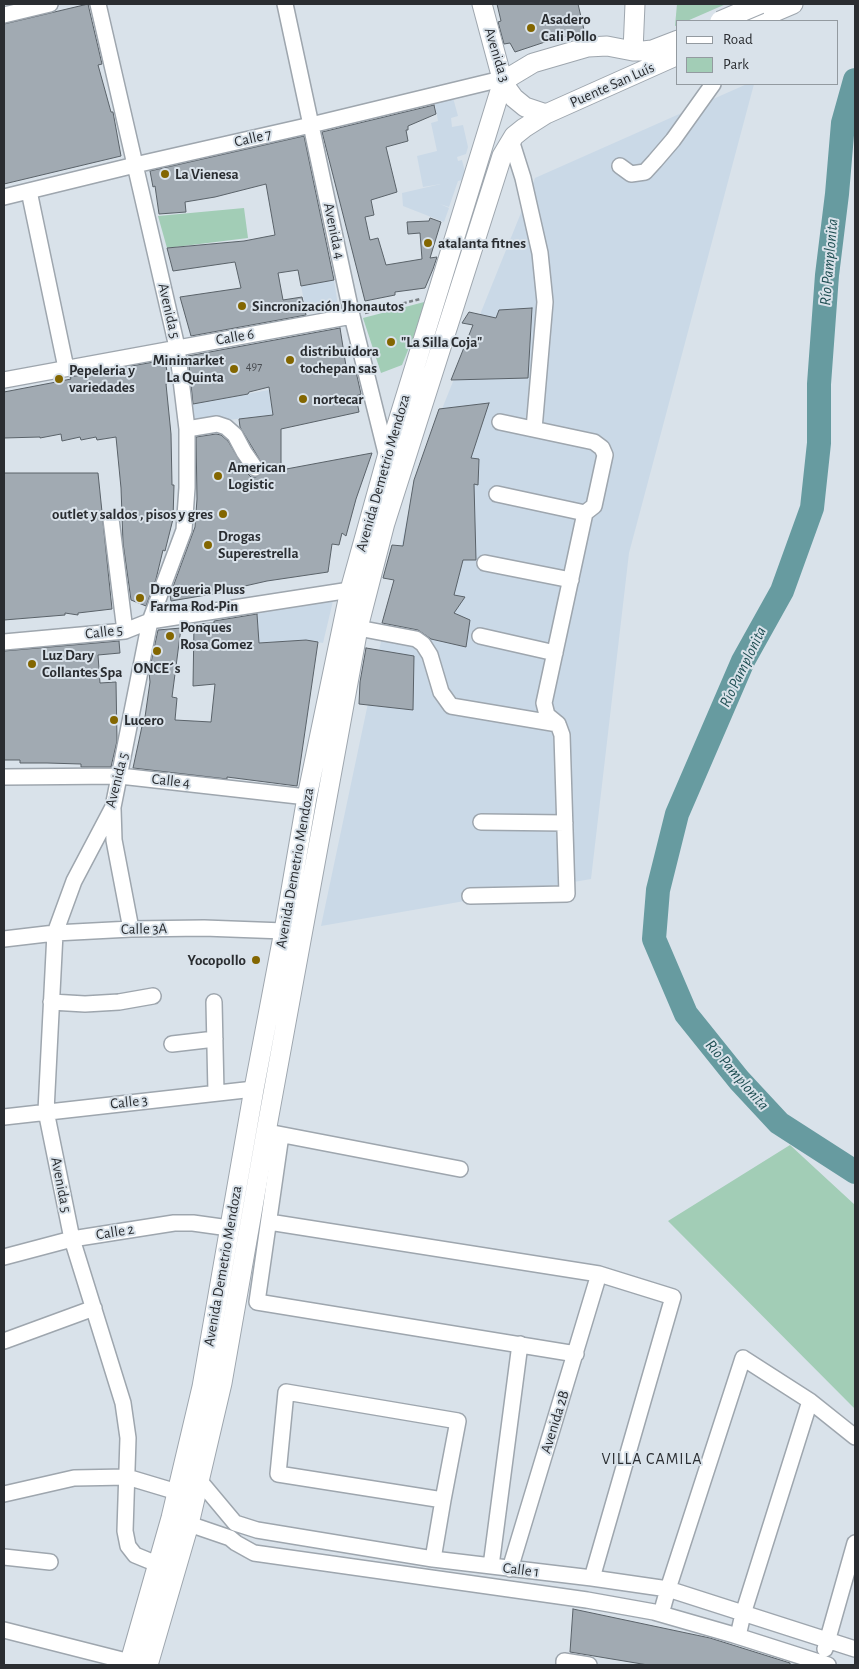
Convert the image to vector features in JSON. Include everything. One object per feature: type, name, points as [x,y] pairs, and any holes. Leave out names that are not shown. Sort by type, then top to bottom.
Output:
[{"type":"main road","name":"Avenida 3","points":[[482,4],[503,81],[519,103],[532,111],[546,114]]},
{"type":"main road","points":[[633,51],[635,4]]},
{"type":"main road","points":[[722,20],[760,4]]},
{"type":"main road","points":[[755,20],[793,4]]},
{"type":"main road","name":"Puente San Luís","points":[[503,81],[515,72],[533,63],[588,47],[607,46],[633,51],[670,50]]},
{"type":"main road","name":"Puente San Luís","points":[[546,114],[670,50]]},
{"type":"main road","name":"Avenida Demetrio Mendoza","points":[[136,1664],[158,1564],[202,1387],[307,797],[350,590],[387,458],[503,81]]},
{"type":"main road","name":"Avenida Demetrio Mendoza","points":[[136,1664],[189,1524],[222,1383],[274,1133],[358,628],[384,523],[502,156],[511,140],[524,128],[546,114]]},
{"type":"street","points":[[4,15],[50,4]]},
{"type":"street","name":"Avenida 5","points":[[98,4],[177,347],[187,429],[187,488],[184,530],[150,621],[113,807],[74,881],[55,933],[46,1112],[72,1239],[123,1403],[128,1438],[125,1531],[128,1546],[135,1555],[158,1564]]},
{"type":"street","name":"Avenida 4","points":[[285,4],[352,316],[387,458]]},
{"type":"street","points":[[746,4],[747,20]]},
{"type":"street","name":"Calle 7","points":[[4,198],[135,165],[493,81],[503,81]]},
{"type":"street","points":[[620,166],[631,174],[645,172],[673,140],[712,85]]},
{"type":"street","points":[[511,140],[523,178],[540,253],[545,302],[534,429]]},
{"type":"street","points":[[29,191],[66,368]]},
{"type":"street","name":"Calle 6","points":[[4,380],[352,316]]},
{"type":"street","points":[[470,896],[567,894],[562,735],[558,724],[547,715],[544,703],[585,514],[594,506],[606,456],[602,448],[594,442],[500,422]]},
{"type":"street","points":[[187,429],[217,424],[226,427],[235,436],[255,468]]},
{"type":"street","points":[[497,494],[585,514]]},
{"type":"street","points":[[111,519],[125,631]]},
{"type":"street","points":[[484,563],[571,580]]},
{"type":"street","name":"Calle 5","points":[[4,642],[125,631],[150,621],[350,590]]},
{"type":"street","points":[[358,628],[416,639],[423,644],[430,655],[441,692],[451,706],[558,724]]},
{"type":"street","points":[[480,636],[555,653]]},
{"type":"street","name":"Calle 4","points":[[4,777],[120,776],[307,797]]},
{"type":"street","points":[[113,807],[114,840],[131,929]]},
{"type":"street","points":[[481,822],[565,823]]},
{"type":"street","name":"Calle 3A","points":[[4,939],[55,933],[131,929],[204,928],[284,931]]},
{"type":"street","points":[[51,1002],[84,1004],[119,1002],[152,996]]},
{"type":"street","points":[[214,1002],[216,1093]]},
{"type":"street","points":[[172,1044],[215,1039]]},
{"type":"street","name":"Calle 3","points":[[4,1117],[254,1089]]},
{"type":"street","points":[[460,1169],[274,1133],[269,1222],[257,1302],[576,1354]]},
{"type":"street","points":[[269,1222],[599,1274],[672,1297],[592,1578]]},
{"type":"street","name":"Calle 2","points":[[4,1257],[72,1239],[174,1223],[193,1223],[229,1228]]},
{"type":"street","name":"Avenida 2B","points":[[510,1569],[599,1274]]},
{"type":"street","points":[[4,1341],[94,1308]]},
{"type":"street","points":[[491,1566],[520,1344]]},
{"type":"street","points":[[662,1614],[668,1590],[743,1358],[810,1401],[855,1437]]},
{"type":"street","points":[[433,1559],[444,1500],[458,1421],[286,1392],[278,1474],[444,1500]]},
{"type":"street","points":[[738,1636],[743,1614],[810,1401]]},
{"type":"street","points":[[4,1494],[74,1478],[127,1477],[177,1492]]},
{"type":"street","points":[[199,1480],[235,1523],[230,1538]]},
{"type":"street","name":"Calle 1","points":[[235,1523],[257,1530],[433,1559],[592,1578],[668,1590],[855,1649]]},
{"type":"street","name":"Calle 1","points":[[189,1524],[230,1538],[254,1553],[587,1600],[662,1614],[738,1636],[823,1664]]},
{"type":"street","points":[[823,1664],[855,1542]]},
{"type":"street","points":[[4,1557],[50,1562]]},
{"type":"street","points":[[4,1630],[136,1664]]},
{"type":"street","points":[[564,1665],[564,1661],[589,1665]]},
{"type":"path","points":[[352,316],[436,295]]},
{"type":"shaded area","points":[[745,85],[754,85],[629,553],[591,879],[321,926],[417,471],[535,178]]},
{"type":"shaded area","points":[[452,94],[458,116],[451,118],[452,127],[463,125],[468,147],[466,154],[457,157],[458,161],[462,160],[465,172],[462,180],[458,181],[449,207],[440,204],[449,208],[444,222],[403,206],[402,193],[441,184],[423,187],[417,156],[437,151],[431,123],[438,121],[434,99]]},
{"type":"shaded area","points":[[334,280],[338,306],[306,311],[301,286]]},
{"type":"shaded area","points":[[269,390],[273,415],[192,424],[191,404]]},
{"type":"shaded area","points":[[323,598],[333,601],[323,643],[306,640],[259,643],[257,608]]},
{"type":"green space","points":[[677,4],[726,4],[689,20],[676,20],[675,26]]},
{"type":"green space","points":[[244,208],[248,238],[167,248],[158,216]]},
{"type":"green space","name":"\"La Silla Coja\"","points":[[428,301],[402,365],[381,373],[363,318]]},
{"type":"green space","points":[[790,1145],[855,1205],[855,1409],[668,1221]]},
{"type":"building","points":[[88,4],[102,64],[98,65],[111,112],[113,112],[121,156],[4,184],[4,24]]},
{"type":"building","points":[[497,4],[578,4],[585,34],[551,40],[515,52],[510,43],[504,44],[498,22],[501,21]]},
{"type":"building","points":[[434,105],[436,114],[408,126],[408,130],[406,130],[408,141],[386,147],[397,192],[371,200],[374,215],[365,217],[370,240],[378,238],[386,265],[422,259],[420,233],[408,234],[407,222],[429,221],[430,218],[441,222],[430,258],[437,257],[433,269],[425,288],[395,292],[395,295],[365,301],[322,132]]},
{"type":"building","points":[[304,136],[334,280],[301,286],[298,270],[278,273],[283,300],[302,297],[306,315],[191,336],[180,297],[241,288],[235,262],[173,271],[167,248],[244,241],[275,235],[266,184],[215,197],[185,202],[186,212],[159,214],[155,186],[153,187],[150,171]]},
{"type":"building","points":[[532,308],[528,378],[451,380],[473,325],[462,323],[469,312],[496,318],[499,310]]},
{"type":"building","points":[[340,328],[346,366],[355,367],[361,394],[356,396],[359,412],[281,429],[281,470],[372,453],[356,499],[346,536],[342,533],[339,545],[332,544],[328,572],[267,581],[236,588],[236,590],[171,601],[170,595],[195,527],[197,499],[196,437],[221,435],[228,441],[247,473],[251,477],[256,477],[263,472],[264,467],[240,427],[239,419],[273,415],[269,387],[249,392],[248,394],[193,404],[188,356]]},
{"type":"building","points":[[165,360],[169,383],[166,384],[171,434],[172,485],[174,485],[173,519],[165,551],[163,550],[156,579],[146,606],[131,600],[123,543],[121,488],[116,437],[97,440],[96,437],[81,440],[80,437],[62,441],[61,434],[40,438],[4,438],[4,392],[71,379],[70,377]]},
{"type":"building","points":[[489,403],[471,458],[479,459],[478,485],[474,484],[476,560],[463,560],[454,595],[465,597],[454,613],[470,620],[466,647],[431,639],[418,630],[382,623],[394,580],[383,578],[392,545],[403,546],[414,480],[439,409]]},
{"type":"building","points":[[4,473],[98,473],[112,609],[78,613],[78,615],[65,613],[65,615],[4,620]]},
{"type":"building","points":[[257,614],[259,643],[306,640],[318,642],[297,786],[133,768],[145,717],[150,682],[149,672],[158,630],[181,628],[172,697],[177,698],[175,720],[211,722],[215,684],[193,686],[194,624],[214,623],[214,621]]},
{"type":"building","points":[[119,641],[120,653],[98,655],[100,683],[116,682],[117,741],[111,767],[81,767],[81,764],[20,763],[20,760],[4,760],[4,651]]},
{"type":"building","points":[[366,648],[414,656],[413,710],[359,704],[360,682]]},
{"type":"building","points":[[573,1609],[710,1638],[790,1663],[790,1665],[648,1665],[570,1652]]},
{"type":"waterway","name":"Río Pamplonita","points":[[855,80],[843,123],[827,275],[819,384],[819,443],[812,508],[782,591],[743,661],[677,814],[658,890],[654,939],[686,1014],[739,1080],[779,1123],[855,1172]]},
{"type":"place","name":"Asadero Cali Pollo","points":[[531,28]]},
{"type":"place","name":"La Vienesa","points":[[165,174]]},
{"type":"place","name":"atalanta fitnes","points":[[428,243]]},
{"type":"place","name":"Sincronización Jhonautos","points":[[242,306]]},
{"type":"place","name":"\"La Silla Coja\"","points":[[391,342]]},
{"type":"place","name":"distribuidora tochepan sas","points":[[290,360]]},
{"type":"place","name":"Minimarket La Quinta","points":[[234,369]]},
{"type":"place","name":"Pepeleria y variedades","points":[[59,379]]},
{"type":"place","name":"nortecar","points":[[303,399]]},
{"type":"place","name":"American Logistic","points":[[218,476]]},
{"type":"place","name":"outlet y saldos , pisos y gres","points":[[223,514]]},
{"type":"place","name":"Drogas Superestrella","points":[[208,545]]},
{"type":"place","name":"Drogueria Pluss Farma Rod-Pin","points":[[140,598]]},
{"type":"place","name":"Ponques Rosa Gomez","points":[[170,636]]},
{"type":"place","name":"ONCE´s","points":[[157,651]]},
{"type":"place","name":"Luz Dary Collantes Spa","points":[[32,664]]},
{"type":"place","name":"Lucero","points":[[114,720]]},
{"type":"place","name":"Yocopollo","points":[[256,960]]},
{"type":"district","name":"VILLA CAMILA","points":[[652,1459]]}]
